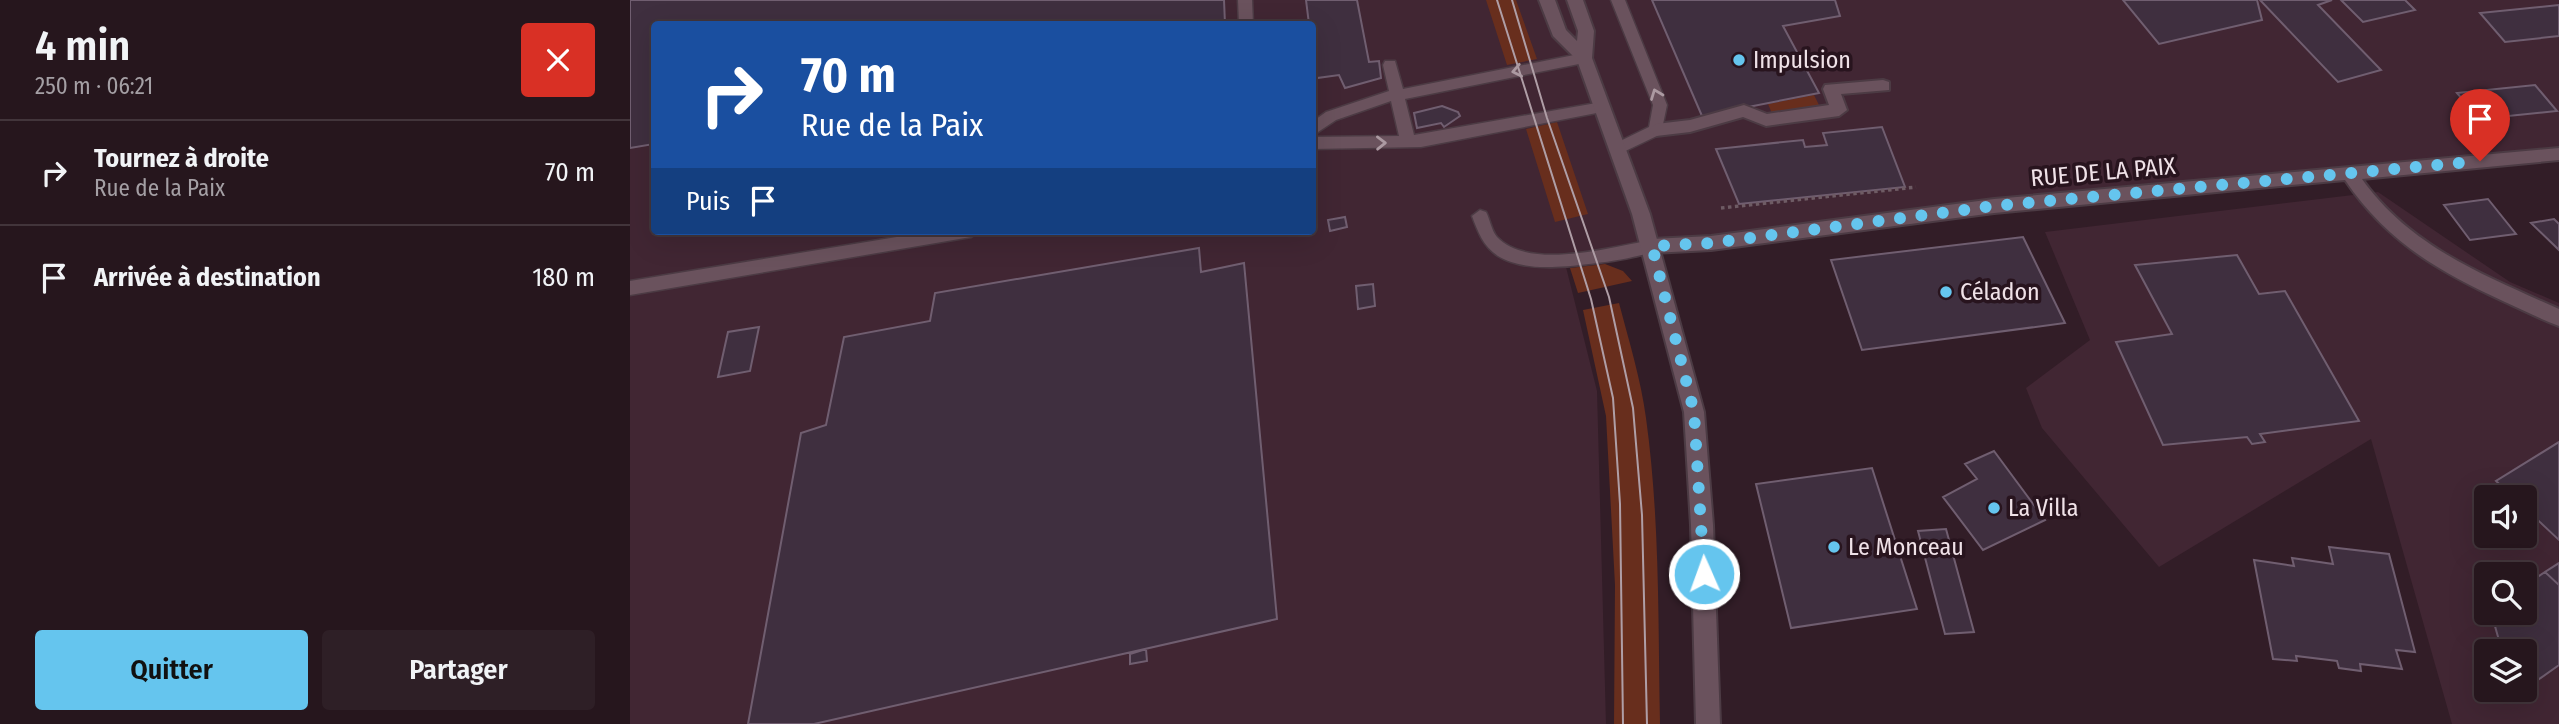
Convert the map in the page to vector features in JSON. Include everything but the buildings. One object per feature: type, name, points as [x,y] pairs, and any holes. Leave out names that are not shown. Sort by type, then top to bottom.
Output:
[{"type":"street","points":[[1547,0],[1559,32],[1584,58],[1652,246],[1694,412],[1702,524],[1708,724]]},
{"type":"street","points":[[1575,0],[1586,31],[1584,58]]},
{"type":"street","points":[[1656,130],[1690,126],[1744,111],[1766,120],[1839,110],[1831,89],[1883,86]]},
{"type":"street","name":"RUE DE LA PAIX","points":[[1652,246],[1721,242],[1994,206],[2559,154]]},
{"type":"street","points":[[2350,174],[2379,217],[2410,242],[2455,269],[2559,318]]},
{"type":"lane","points":[[1245,0],[1247,21]]},
{"type":"lane","points":[[1617,149],[1656,130],[1660,105],[1618,0]]},
{"type":"lane","points":[[1316,128],[1331,116],[1397,95],[1584,58]]},
{"type":"lane","points":[[1390,65],[1408,142]]},
{"type":"lane","points":[[1316,143],[1408,142],[1602,107]]},
{"type":"lane","points":[[1480,216],[1491,241],[1504,251],[1526,259],[1557,262],[1652,246]]},
{"type":"lane","points":[[630,288],[947,235]]},
{"type":"path","points":[[1721,208],[1916,187]]},
{"type":"shaded area","points":[[630,0],[2559,0],[2559,150],[1563,255],[1597,391],[1606,724],[630,724]]},
{"type":"shaded area","points":[[1486,0],[1516,0],[1537,59],[1507,65]]},
{"type":"shaded area","points":[[1814,95],[1820,107],[1773,116],[1768,104]]},
{"type":"shaded area","points":[[1557,122],[1588,214],[1555,222],[1526,129]]},
{"type":"shaded area","points":[[2378,192],[2510,282],[2559,303],[2559,724],[2452,724],[2371,439],[2159,567],[2042,428],[2026,388],[2090,340],[2045,232]]},
{"type":"shaded area","points":[[1605,264],[1623,271],[1632,281],[1578,293],[1570,268]]},
{"type":"shaded area","points":[[1619,303],[1641,389],[1651,456],[1658,571],[1660,724],[1614,724],[1615,585],[1606,416],[1583,310]]},
{"type":"tram line","points":[[1497,0],[1591,299],[1613,398],[1620,504],[1623,724]]},
{"type":"tram line","points":[[1512,0],[1547,118],[1609,297],[1633,408],[1642,515],[1647,724]]},
{"type":"place","name":"Impulsion","points":[[1739,60]]},
{"type":"place","name":"Céladon","points":[[1946,292]]},
{"type":"place","name":"La Villa","points":[[1994,508]]},
{"type":"place","name":"Le Monceau","points":[[1834,547]]},
{"type":"route","points":[[1704,574],[1694,412],[1652,246],[1675,242],[1711,243],[1928,217],[1994,206],[2480,161]]}]
